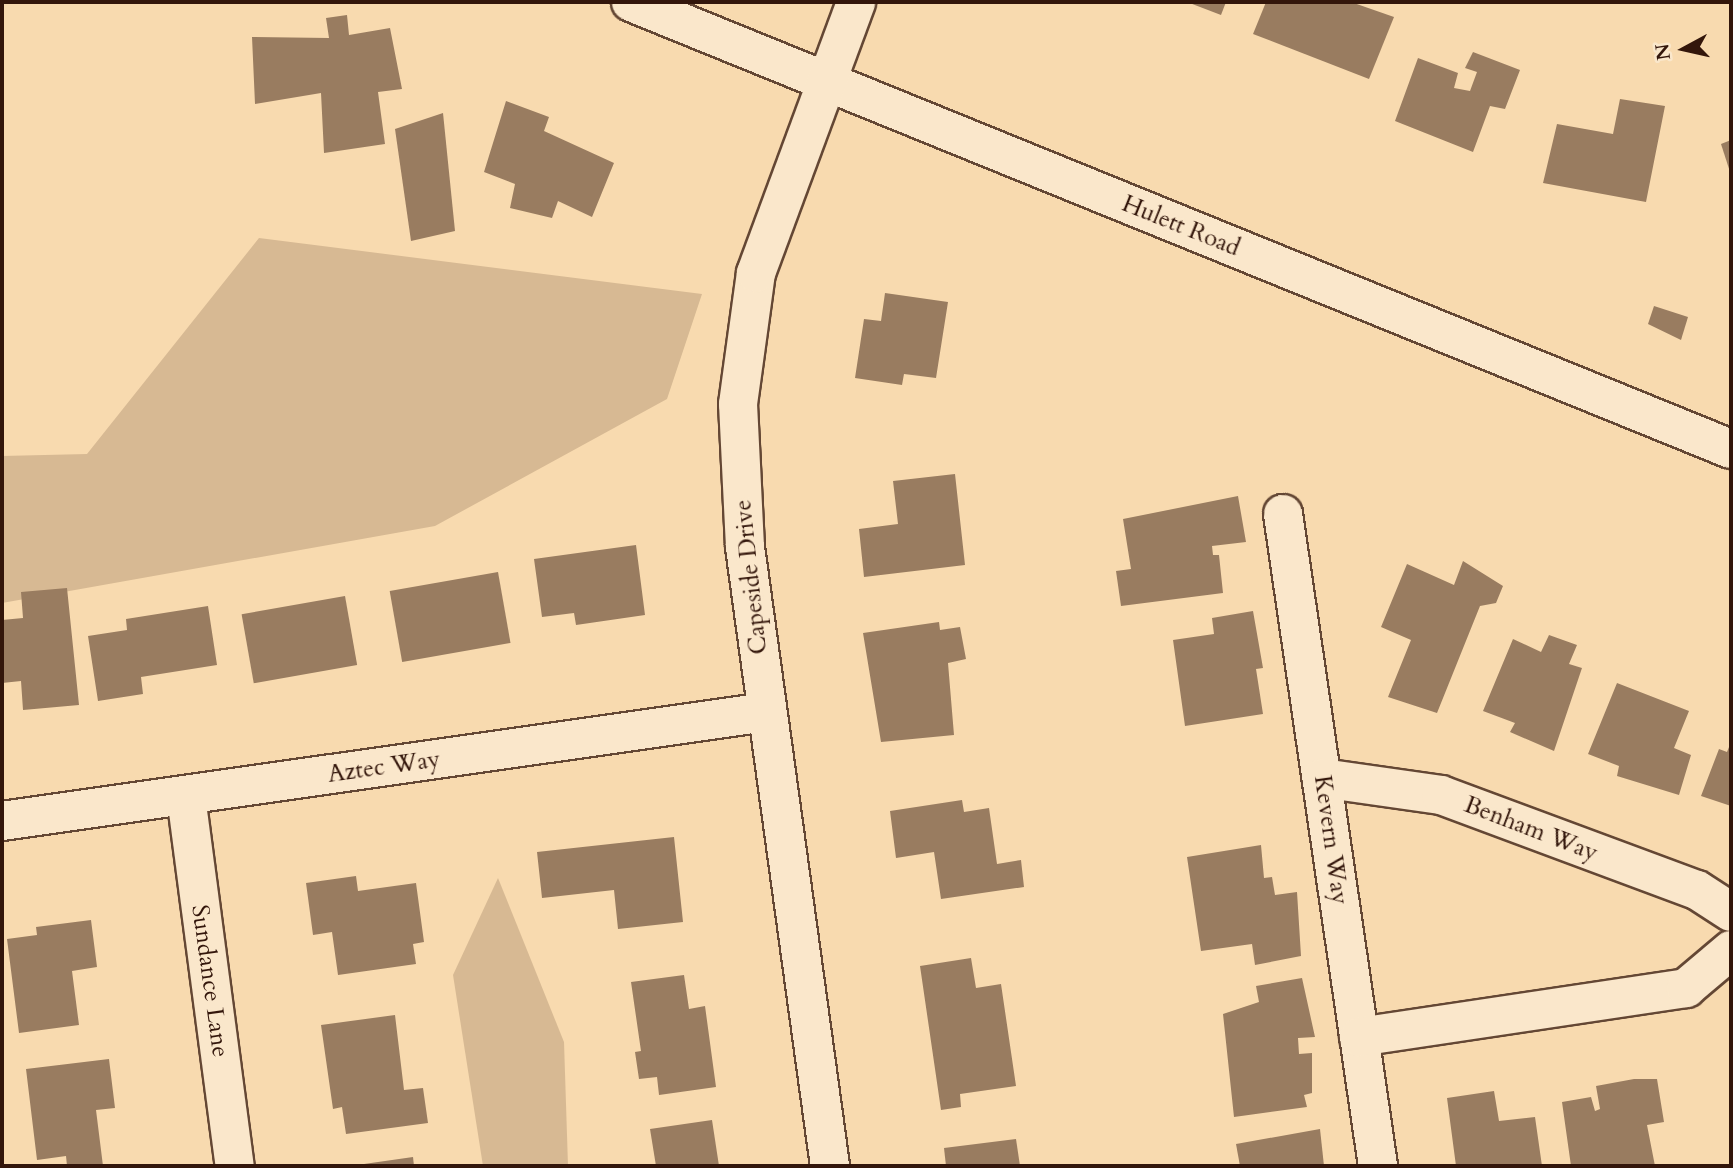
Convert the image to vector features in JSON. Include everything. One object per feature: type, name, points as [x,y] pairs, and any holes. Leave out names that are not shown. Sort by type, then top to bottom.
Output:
[{"type":"street","name":"Hulett Road","points":[[631,2],[1731,449]]},
{"type":"street","name":"Capeside Drive","points":[[830,1166],[745,547],[740,363],[756,273],[856,2]]},
{"type":"street","name":"Kevern Way","points":[[1283,514],[1378,1166]]},
{"type":"street","name":"Aztec Way","points":[[2,821],[766,712]]},
{"type":"street","name":"Benham Way","points":[[1322,778],[1441,795],[1697,890],[1731,912]]},
{"type":"street","name":"Sundance Lane","points":[[186,796],[235,1166]]},
{"type":"street","points":[[1359,1037],[1686,988],[1731,950]]},
{"type":"shaded area","points":[[259,238],[702,294],[667,399],[435,526],[2,603],[2,456],[87,454]]},
{"type":"shaded area","points":[[498,878],[564,1042],[568,1166],[483,1166],[453,975]]},
{"type":"building","points":[[1187,2],[1226,2],[1221,15]]},
{"type":"building","points":[[1266,2],[1351,2],[1394,17],[1369,79],[1253,34]]},
{"type":"building","points":[[347,15],[349,35],[390,28],[402,89],[378,92],[385,144],[324,153],[321,93],[255,104],[252,37],[329,38],[326,18]]},
{"type":"building","points":[[1473,52],[1520,70],[1505,109],[1490,106],[1473,152],[1395,121],[1418,58],[1458,73],[1454,88],[1470,91],[1477,72],[1465,68]]},
{"type":"building","points":[[1620,99],[1665,106],[1646,202],[1543,183],[1557,124],[1613,134]]},
{"type":"building","points":[[506,101],[549,117],[544,131],[614,163],[592,217],[558,201],[552,218],[510,208],[515,184],[484,172]]},
{"type":"building","points":[[443,113],[455,231],[411,241],[395,129]]},
{"type":"building","points":[[1731,140],[1731,175],[1721,144]]},
{"type":"building","points":[[885,293],[948,302],[936,378],[904,374],[902,385],[855,378],[864,319],[881,321]]},
{"type":"building","points":[[1654,306],[1688,317],[1681,340],[1648,324]]},
{"type":"building","points":[[955,474],[965,565],[864,577],[859,529],[898,524],[893,481]]},
{"type":"building","points":[[1238,496],[1246,542],[1212,546],[1213,555],[1219,555],[1223,593],[1121,606],[1116,571],[1131,569],[1123,519]]},
{"type":"building","points":[[636,545],[645,615],[576,625],[574,613],[542,617],[534,559]]},
{"type":"building","points":[[1463,561],[1503,586],[1496,603],[1480,606],[1437,713],[1388,697],[1411,640],[1381,627],[1407,564],[1454,585]]},
{"type":"building","points":[[498,572],[511,643],[402,662],[390,591]]},
{"type":"building","points":[[67,588],[79,705],[23,710],[21,681],[2,683],[2,620],[23,618],[21,592]]},
{"type":"building","points":[[345,596],[357,665],[254,683],[242,614]]},
{"type":"building","points":[[208,606],[217,665],[141,677],[143,694],[98,701],[88,636],[127,630],[126,619]]},
{"type":"building","points":[[1253,611],[1263,668],[1256,669],[1263,714],[1185,726],[1173,640],[1214,634],[1212,618]]},
{"type":"building","points":[[939,622],[940,630],[960,627],[966,659],[948,663],[954,735],[881,742],[863,633]]},
{"type":"building","points":[[1549,635],[1577,645],[1569,664],[1582,668],[1554,751],[1510,732],[1515,723],[1483,711],[1513,639],[1541,652]]},
{"type":"building","points":[[1617,683],[1689,711],[1674,748],[1691,755],[1679,795],[1617,776],[1619,766],[1588,754]]},
{"type":"building","points":[[1731,742],[1731,806],[1701,796],[1719,749],[1727,752]]},
{"type":"building","points":[[962,800],[964,812],[989,808],[997,864],[1021,860],[1024,887],[941,899],[934,852],[896,858],[890,811]]},
{"type":"building","points":[[674,837],[683,922],[618,929],[614,890],[542,898],[537,852]]},
{"type":"building","points":[[1261,845],[1264,878],[1272,877],[1275,895],[1297,892],[1301,956],[1255,965],[1252,944],[1201,951],[1187,857]]},
{"type":"building","points":[[356,876],[358,891],[416,883],[424,942],[413,944],[416,964],[338,975],[332,932],[313,935],[306,883]]},
{"type":"building","points":[[91,920],[97,967],[72,971],[79,1025],[19,1033],[7,939],[37,935],[36,927]]},
{"type":"building","points":[[971,958],[976,988],[1001,984],[1016,1086],[960,1094],[961,1107],[941,1110],[920,966]]},
{"type":"building","points":[[684,975],[689,1009],[705,1006],[716,1087],[659,1095],[657,1077],[639,1079],[635,1052],[641,1051],[631,982]]},
{"type":"building","points":[[1302,978],[1315,1037],[1298,1038],[1299,1054],[1312,1053],[1312,1093],[1304,1095],[1307,1107],[1234,1117],[1223,1014],[1259,1002],[1256,986]]},
{"type":"building","points":[[395,1015],[404,1090],[423,1088],[428,1123],[346,1134],[342,1107],[333,1109],[321,1025]]},
{"type":"building","points":[[109,1059],[115,1108],[96,1110],[103,1166],[67,1166],[66,1156],[37,1160],[26,1069]]},
{"type":"building","points":[[1634,1079],[1657,1079],[1664,1122],[1647,1125],[1655,1166],[1571,1166],[1562,1102],[1591,1097],[1595,1111],[1600,1109],[1596,1086]]},
{"type":"building","points":[[1494,1091],[1499,1121],[1535,1117],[1542,1166],[1456,1166],[1447,1098]]},
{"type":"building","points":[[712,1120],[719,1166],[656,1166],[650,1129]]},
{"type":"building","points":[[1320,1129],[1324,1166],[1240,1166],[1236,1144]]},
{"type":"building","points":[[1016,1139],[1020,1166],[946,1166],[944,1148]]},
{"type":"building","points":[[413,1157],[414,1166],[357,1166],[357,1165]]}]
